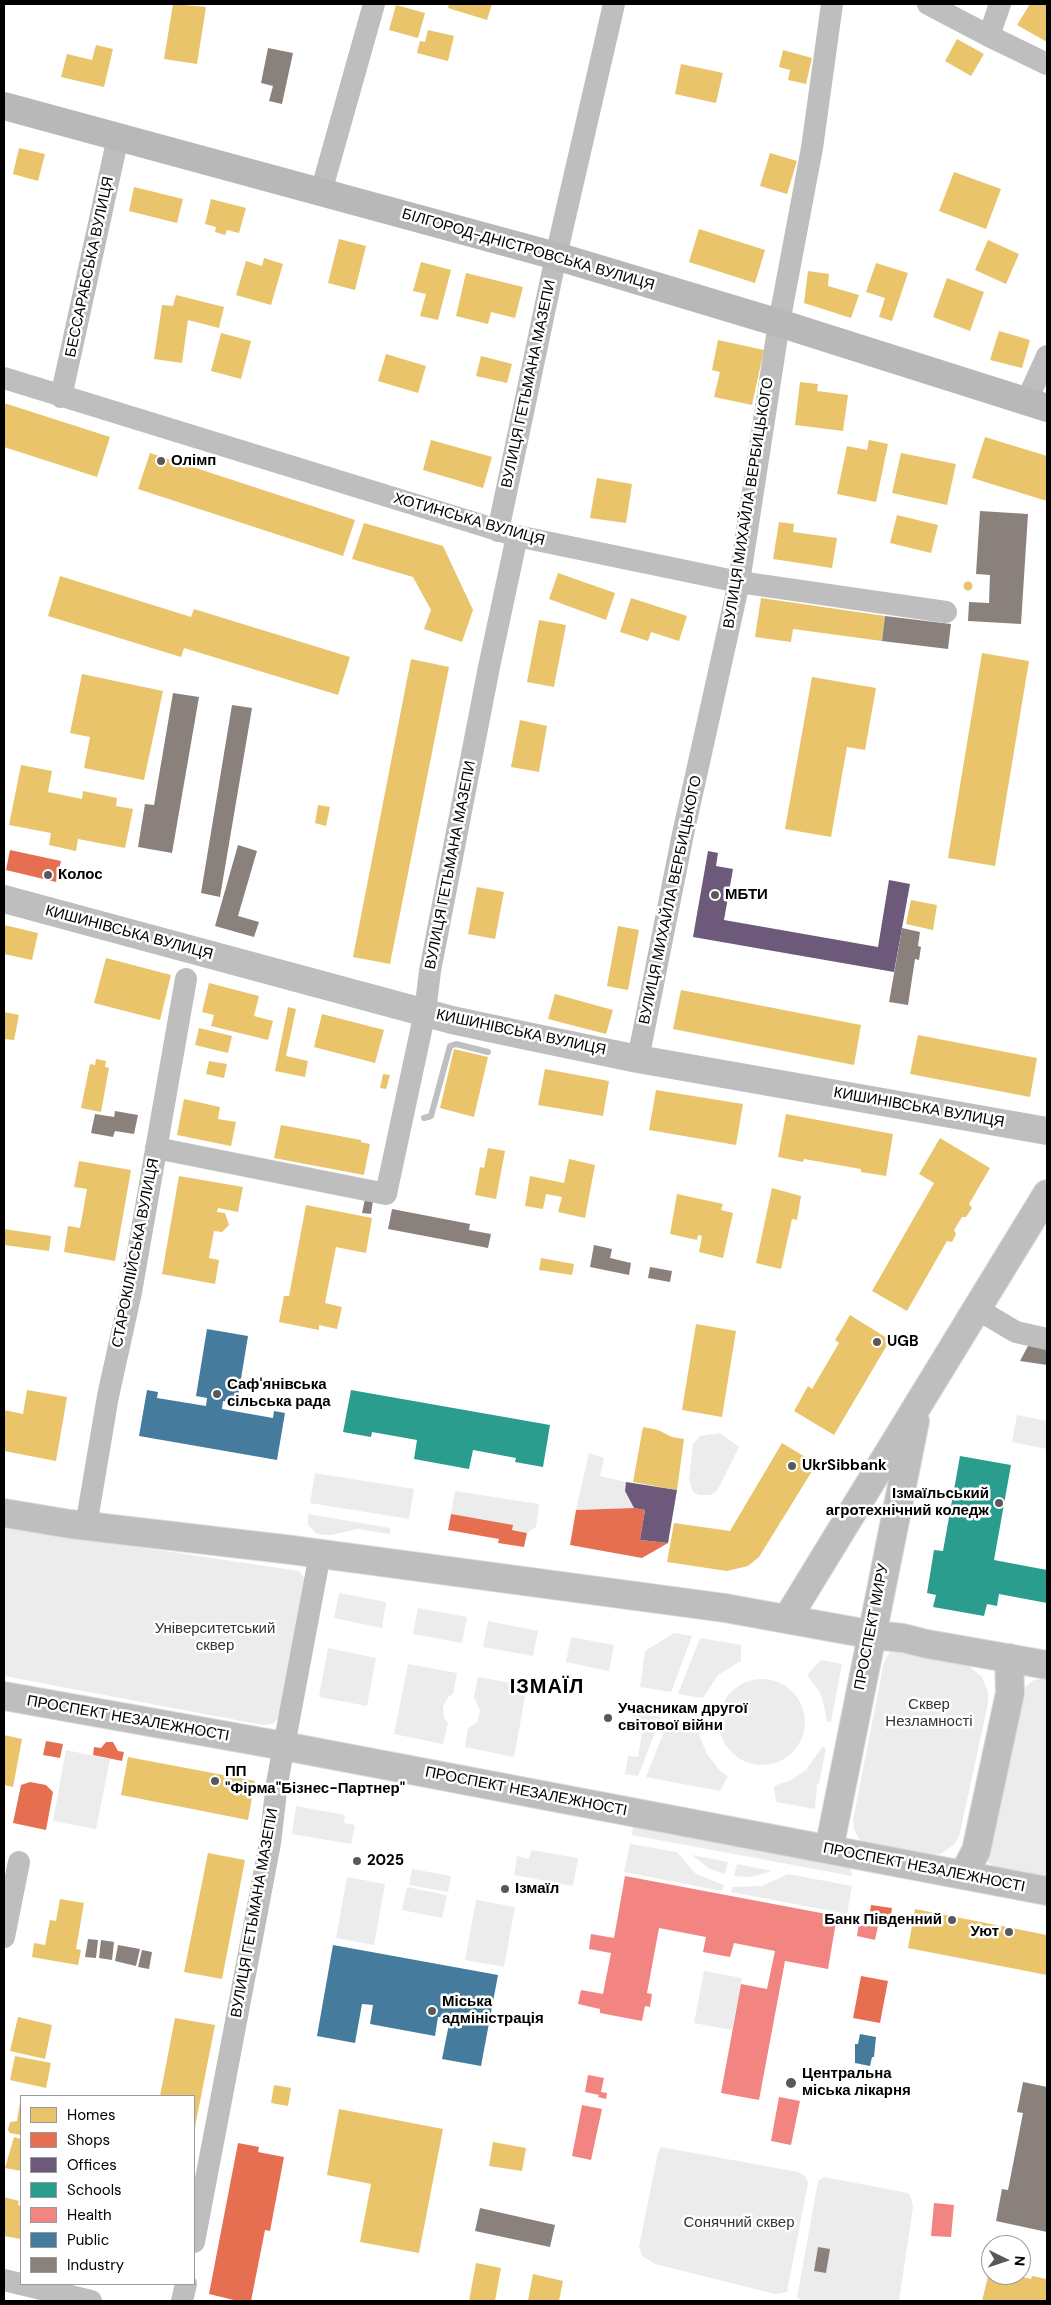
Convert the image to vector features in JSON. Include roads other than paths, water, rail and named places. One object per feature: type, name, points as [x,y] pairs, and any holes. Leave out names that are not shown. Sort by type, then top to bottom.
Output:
[{"type":"main road","name":"БІЛГОРОД-ДНІСТРОВСЬКА ВУЛИЦЯ","points":[[4,106],[556,256],[779,323],[1037,405]]},
{"type":"main road","name":"КИШИНІВСЬКА ВУЛИЦЯ","points":[[4,899],[425,1012],[526,1036],[638,1058],[1047,1131]]},
{"type":"main road","name":"ПРОСПЕКТ МИРУ","points":[[787,1619],[1047,1194]]},
{"type":"main road","name":"ПРОСПЕКТ МИРУ","points":[[829,1849],[865,1663],[874,1635],[884,1569],[918,1405]]},
{"type":"main road","points":[[4,1513],[86,1526],[320,1554],[663,1599],[874,1635],[903,1638],[1047,1665]]},
{"type":"main road","points":[[963,1875],[976,1851],[1010,1692],[1009,1658]]},
{"type":"main road","name":"ПРОСПЕКТ НЕЗАЛЕЖНОСТІ","points":[[4,1696],[284,1746],[1047,1891]]},
{"type":"street","points":[[321,192],[374,4]]},
{"type":"street","name":"ВУЛИЦЯ ГЕТЬМАНА МАЗЕПИ","points":[[156,1148],[386,1194],[425,1012],[430,971],[483,697],[508,533],[556,256],[614,4]]},
{"type":"street","name":"ВУЛИЦЯ МИХАЙЛА ВЕРБИЦЬКОГО","points":[[638,1058],[683,834],[739,582],[779,323],[812,148],[832,4]]},
{"type":"street","points":[[928,4],[1047,64]]},
{"type":"street","points":[[989,36],[1000,4]]},
{"type":"street","name":"БЕССАРАБСЬКА ВУЛИЦЯ","points":[[61,397],[118,137]]},
{"type":"street","points":[[1037,405],[1047,356]]},
{"type":"street","name":"ХОТИНСЬКА ВУЛИЦЯ","points":[[4,378],[508,533],[739,582],[946,612]]},
{"type":"street","name":"СТАРОКІЛІЙСЬКА ВУЛИЦЯ","points":[[86,1526],[108,1396],[130,1292],[186,980]]},
{"type":"street","points":[[977,1309],[1016,1332],[1047,1339]]},
{"type":"street","name":"ВУЛИЦЯ ГЕТЬМАНА МАЗЕПИ","points":[[195,2237],[270,1843],[277,1784],[320,1554]]},
{"type":"street","points":[[4,1937],[19,1862]]},
{"type":"street","points":[[4,2280],[20,2284]]},
{"type":"street","points":[[25,2285],[91,2301]]},
{"type":"street","points":[[182,2301],[186,2285]]},
{"type":"waterway","points":[[424,1118],[431,1116],[450,1046],[456,1044],[488,1052]]},
{"type":"place","name":"Олімп","points":[[161,461]]},
{"type":"place","name":"Колос","points":[[48,875]]},
{"type":"place","name":"МБТИ","points":[[715,895]]},
{"type":"place","name":"UGB","points":[[877,1342]]},
{"type":"place","name":"Саф'янівська сільська рада","points":[[217,1394]]},
{"type":"place","name":"UkrSibbank","points":[[792,1466]]},
{"type":"place","name":"Ізмаїльський агротехнічний коледж","points":[[999,1503]]},
{"type":"place","name":"Учасникам другої світової війни","points":[[608,1718]]},
{"type":"place","name":"ПП \"Фірма\"Бізнес-Партнер\"","points":[[215,1781]]},
{"type":"place","name":"2025","points":[[357,1861]]},
{"type":"place","name":"Ізмаїл","points":[[505,1889]]},
{"type":"place","name":"Банк Південний","points":[[952,1920]]},
{"type":"place","name":"Уют","points":[[1009,1932]]},
{"type":"place","name":"Міська адміністрація","points":[[432,2011]]},
{"type":"place","name":"Центральна міська лікарня","points":[[791,2083]]},
{"type":"district","name":"ІЗМАЇЛ","points":[[547,1688]]},
{"type":"park label","name":"Університетський сквер","points":[[215,1638]]},
{"type":"park label","name":"Сквер Незламності","points":[[929,1714]]},
{"type":"park label","name":"Сонячний сквер","points":[[739,2223]]}]
